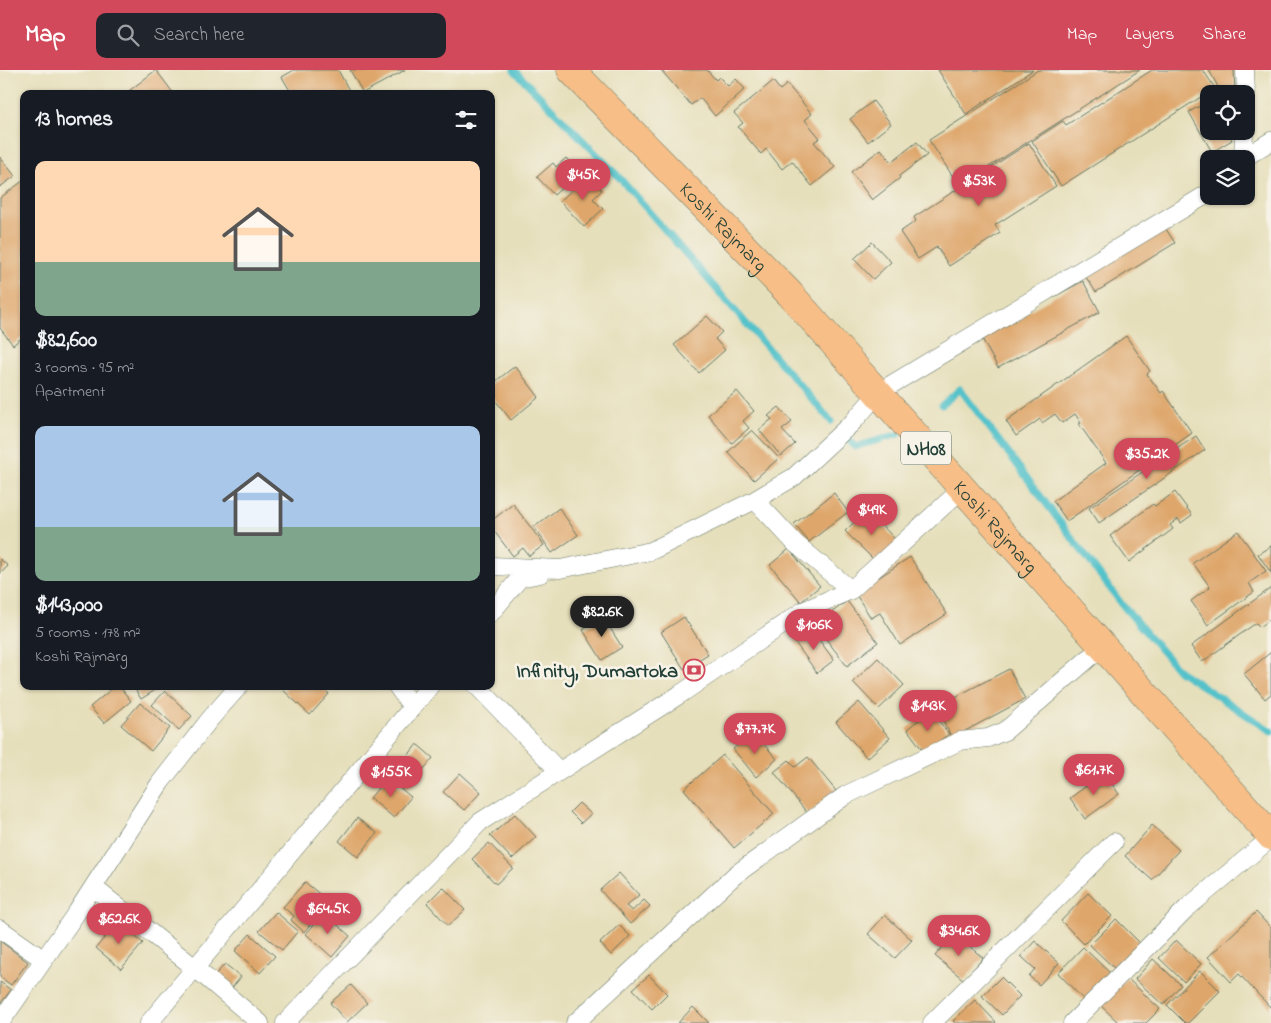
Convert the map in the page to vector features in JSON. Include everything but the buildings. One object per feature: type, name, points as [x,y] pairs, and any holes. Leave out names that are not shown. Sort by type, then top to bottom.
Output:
[{"type":"main road","name":"Koshi Rajmarg","points":[[571,70],[790,294],[879,392],[962,489],[1271,837]]},
{"type":"street","points":[[1245,70],[1246,85]]},
{"type":"street","points":[[1255,151],[1271,141]]},
{"type":"street","points":[[495,608],[520,578],[652,551],[756,500],[794,477],[853,422],[879,392],[1200,198]]},
{"type":"street","points":[[285,1023],[480,822],[679,695],[803,611],[851,590],[962,489]]},
{"type":"street","points":[[756,500],[796,544],[851,590]]},
{"type":"street","points":[[495,566],[560,569]]},
{"type":"street","points":[[575,1023],[735,875],[846,795],[960,741],[988,738],[1005,731],[1103,646]]},
{"type":"street","points":[[0,1023],[93,887],[160,783],[210,718],[235,690]]},
{"type":"street","points":[[400,690],[412,707]]},
{"type":"street","points":[[149,1023],[427,690]]},
{"type":"street","points":[[481,690],[559,771]]},
{"type":"street","points":[[1072,1023],[1187,908],[1271,837]]},
{"type":"street","points":[[932,1023],[1114,842]]},
{"type":"street","points":[[93,887],[195,968],[260,1023]]},
{"type":"street","points":[[0,929],[44,960]]},
{"type":"waterway","points":[[514,70],[618,176],[831,421]]},
{"type":"waterway","points":[[942,405],[960,389],[1124,607],[1179,671],[1271,731]]},
{"type":"waterway","points":[[848,439],[855,447],[899,434]]},
{"type":"place","name":"Infinity, Dumartoka","points":[[694,670]]}]
